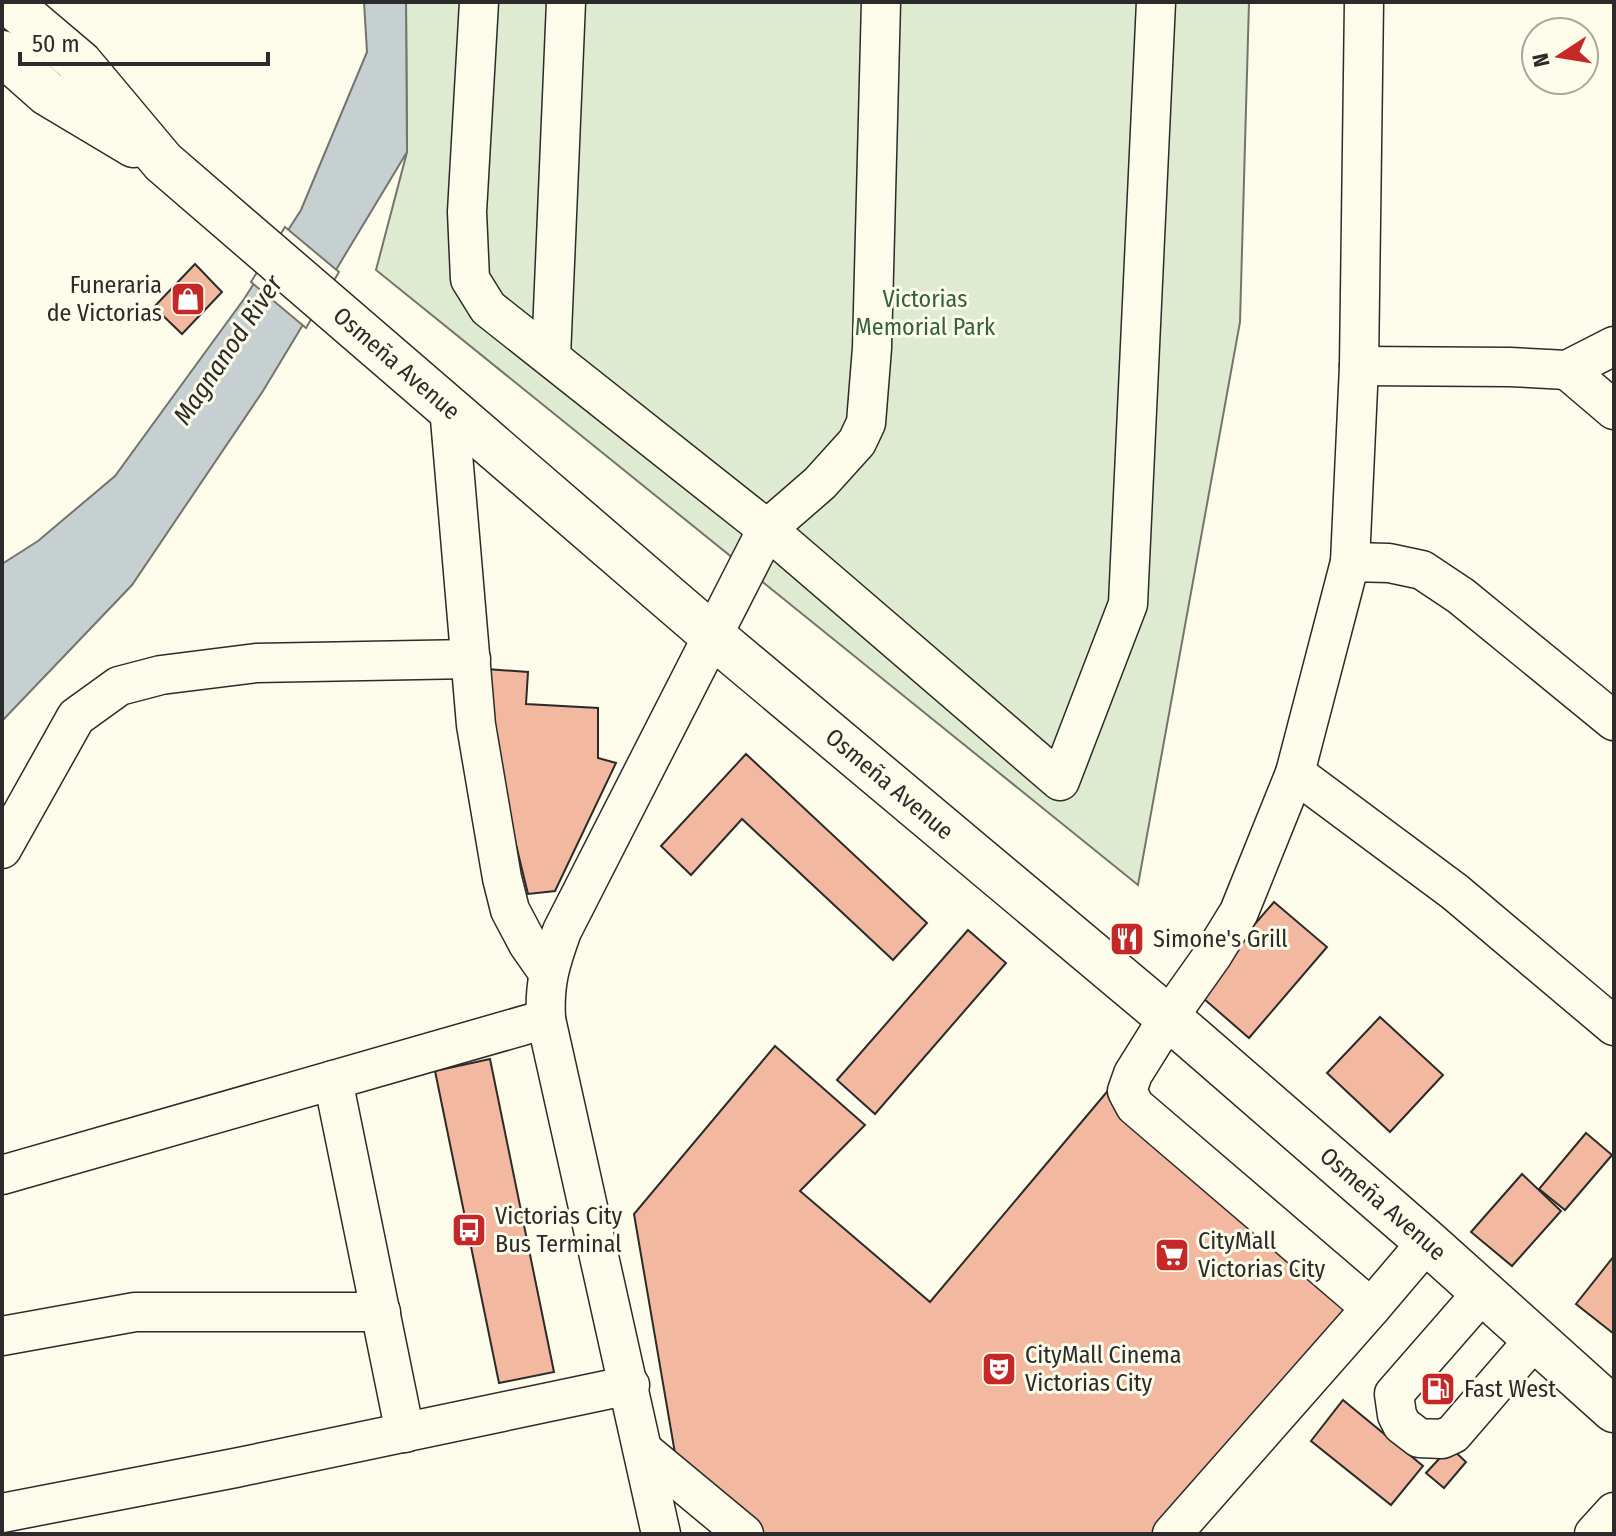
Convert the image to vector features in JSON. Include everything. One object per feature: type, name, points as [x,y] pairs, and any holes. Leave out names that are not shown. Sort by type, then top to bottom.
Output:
[{"type":"main road","name":"Osmeña Avenue","points":[[8,2],[80,63],[163,162],[714,637],[1168,1018],[1427,1242],[1614,1410]]},
{"type":"main road","name":"Osmeña Avenue","points":[[2,53],[47,93],[163,162]]},
{"type":"street","points":[[479,2],[467,212],[470,279],[488,308],[767,529],[1060,781],[1128,604],[1156,2]]},
{"type":"street","points":[[551,357],[566,2]]},
{"type":"street","points":[[661,1534],[546,1019],[544,992],[547,971],[562,931],[767,529],[820,483],[857,442],[866,423],[872,348],[881,2]]},
{"type":"street","points":[[1364,2],[1359,366],[1350,562],[1295,773],[1239,912],[1168,1018],[1127,1091],[1135,1106],[1371,1308]]},
{"type":"street","points":[[1359,366],[1567,370],[1614,346]]},
{"type":"street","points":[[1567,370],[1614,410]]},
{"type":"street","points":[[449,407],[476,725],[502,878],[510,910],[547,971]]},
{"type":"street","points":[[1350,562],[1389,563],[1422,570],[1461,596],[1614,721]]},
{"type":"street","points":[[2,849],[76,717],[119,686],[161,675],[256,663],[471,659]]},
{"type":"street","points":[[1295,773],[1455,892],[1614,1026]]},
{"type":"street","points":[[2,1175],[546,1019]]},
{"type":"street","points":[[333,1080],[405,1433]]},
{"type":"street","points":[[1172,1534],[1427,1242]]},
{"type":"street","points":[[1483,1292],[1394,1394],[1397,1415],[1410,1432],[1431,1440],[1453,1434],[1535,1339]]},
{"type":"street","points":[[2,1336],[135,1312],[381,1312]]},
{"type":"street","points":[[2,1513],[630,1385]]},
{"type":"street","points":[[644,1451],[744,1534]]},
{"type":"street","points":[[1594,1534],[1614,1512]]},
{"type":"green space","name":"Victorias Memorial Park","points":[[406,2],[1249,2],[1240,322],[1138,885],[376,270],[407,152]]},
{"type":"water","name":"Magnanod River","points":[[364,2],[406,2],[407,152],[263,391],[132,585],[2,721],[2,564],[38,541],[115,476],[244,299],[301,210],[367,52]]},
{"type":"pier","points":[[285,227],[339,272],[306,328],[251,282]]},
{"type":"building","name":"Funeraria de Victorias","points":[[195,264],[222,292],[182,334],[154,307]]},
{"type":"building","points":[[486,669],[528,672],[526,704],[598,708],[598,758],[616,763],[555,891],[528,894],[487,726]]},
{"type":"building","points":[[746,754],[927,923],[893,960],[742,819],[691,875],[661,846]]},
{"type":"building","points":[[1274,902],[1327,947],[1249,1038],[1196,992]]},
{"type":"building","points":[[968,930],[1006,963],[875,1114],[837,1080]]},
{"type":"building","points":[[1380,1017],[1443,1075],[1390,1132],[1327,1073]]},
{"type":"building","name":"CityMall Victorias City","points":[[775,1046],[865,1125],[800,1191],[930,1302],[1111,1087],[1348,1307],[1157,1534],[756,1534],[678,1471],[634,1214]]},
{"type":"building","points":[[490,1059],[554,1372],[499,1383],[435,1071]]},
{"type":"building","points":[[1586,1133],[1612,1155],[1565,1210],[1539,1189]]},
{"type":"building","points":[[1522,1174],[1561,1211],[1512,1266],[1471,1232]]},
{"type":"building","points":[[1614,1256],[1614,1334],[1576,1304]]},
{"type":"building","points":[[1343,1400],[1423,1466],[1391,1505],[1311,1441]]},
{"type":"building","points":[[1450,1447],[1466,1462],[1444,1488],[1426,1473]]},
{"type":"place","name":"Funeraria de Victorias","points":[[188,299]]},
{"type":"place","name":"Simone's Grill","points":[[1127,939]]},
{"type":"place","name":"Victorias City Bus Terminal","points":[[469,1230]]},
{"type":"place","name":"CityMall Victorias City","points":[[1172,1255]]},
{"type":"place","name":"CityMall Cinema Victorias City","points":[[999,1369]]},
{"type":"place","name":"Fast West","points":[[1438,1389]]}]
